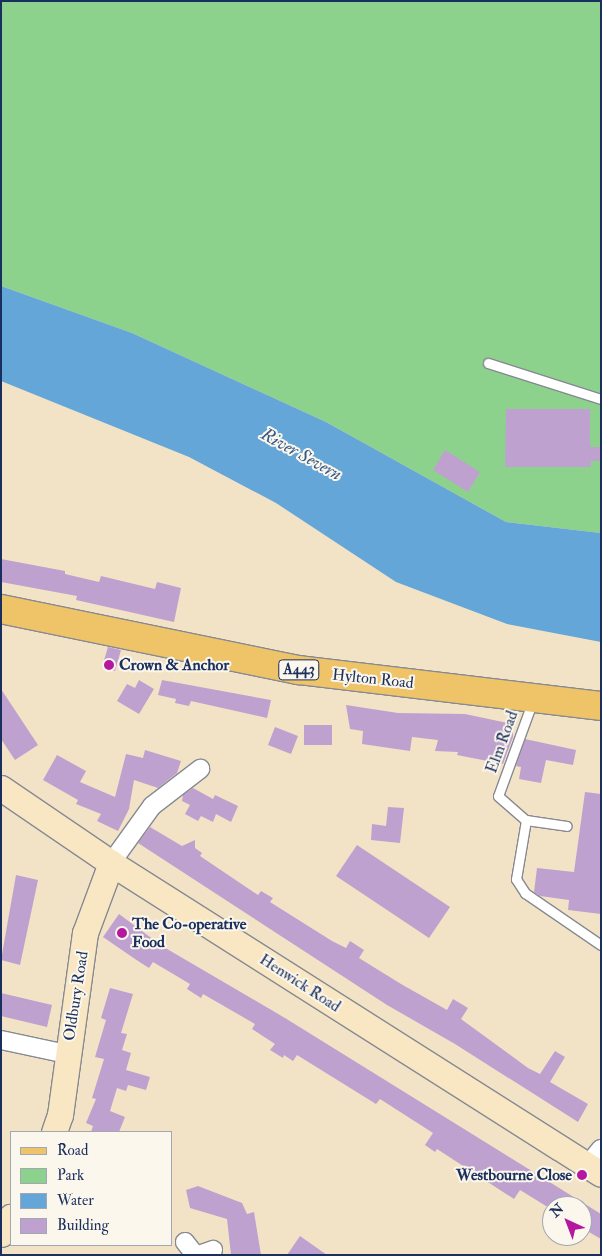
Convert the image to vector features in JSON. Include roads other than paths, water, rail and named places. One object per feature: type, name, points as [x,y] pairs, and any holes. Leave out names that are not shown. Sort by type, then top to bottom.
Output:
[{"type":"main road","name":"Hylton Road","points":[[1,609],[299,670],[601,706]]},
{"type":"main road","name":"Henwick Road","points":[[1,788],[111,863],[596,1163]]},
{"type":"main road","name":"Oldbury Road","points":[[54,1131],[60,1115],[85,933],[111,863]]},
{"type":"main road","points":[[1,1234],[10,1219]]},
{"type":"street","points":[[111,863],[152,806],[200,769]]},
{"type":"street","points":[[1,1040],[67,1054]]},
{"type":"lane","points":[[488,363],[601,399]]},
{"type":"lane","name":"Elm Road","points":[[526,820],[498,796],[529,711],[530,697]]},
{"type":"lane","points":[[567,826],[526,820],[516,879],[525,893],[601,945]]},
{"type":"water","name":"River Severn","points":[[1,286],[132,333],[326,422],[506,522],[601,533],[601,642],[507,624],[396,582],[276,503],[189,457],[1,381]]},
{"type":"place","name":"Crown & Anchor","points":[[109,665]]},
{"type":"place","name":"The Co-operative Food","points":[[122,933]]},
{"type":"place","name":"Westbourne Close","points":[[582,1175]]}]
